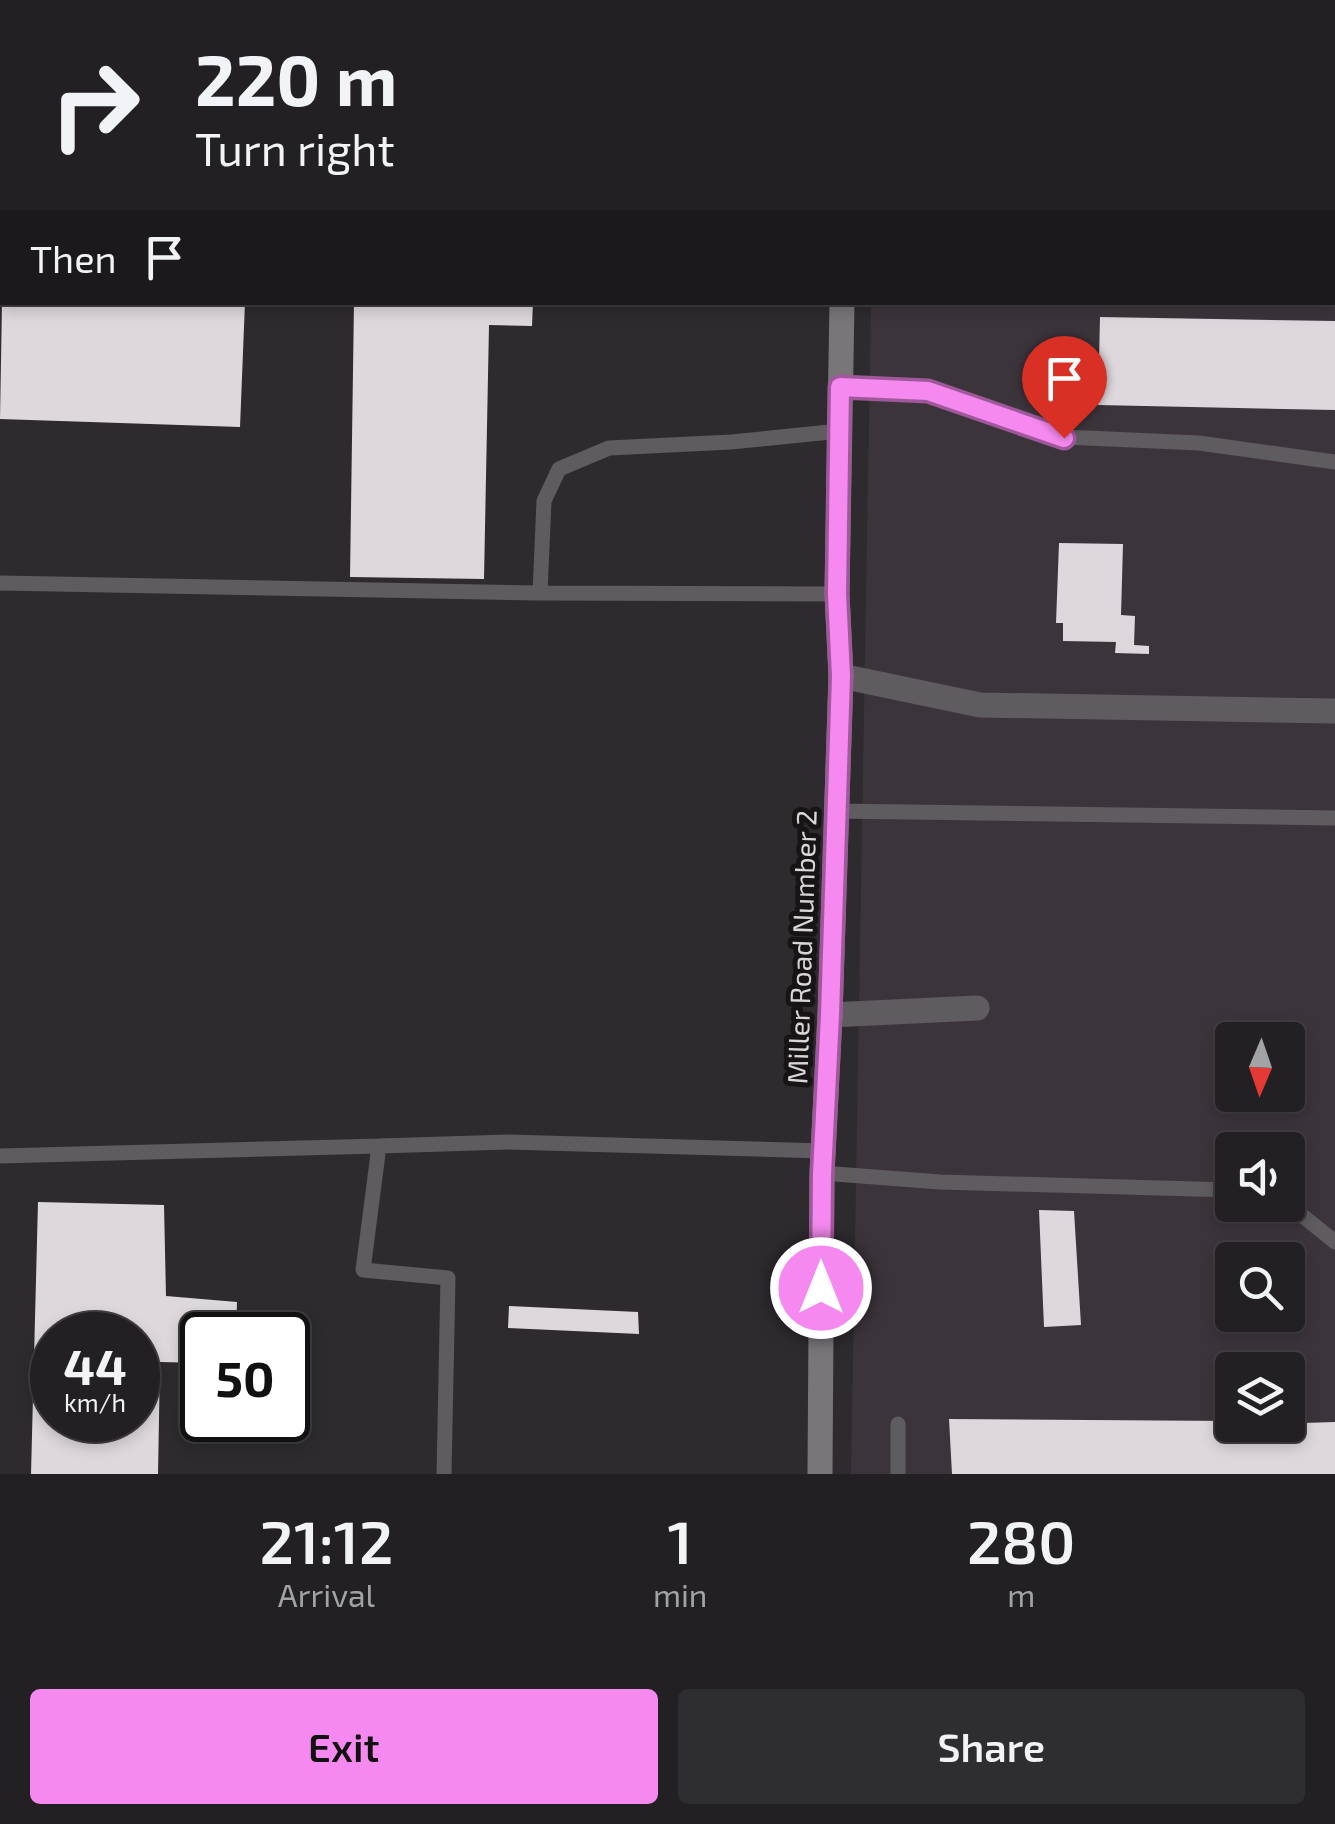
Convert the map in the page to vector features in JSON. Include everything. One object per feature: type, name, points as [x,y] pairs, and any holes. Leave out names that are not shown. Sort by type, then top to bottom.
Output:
[{"type":"main road","name":"Miller Road Number 2","points":[[820,1474],[822,1162],[841,676],[837,594],[842,305]]},
{"type":"street","points":[[841,676],[980,704],[1335,711]]},
{"type":"street","points":[[830,1015],[977,1008]]},
{"type":"lane","points":[[840,387],[928,391],[1064,438],[1199,442],[1335,462]]},
{"type":"lane","points":[[540,593],[544,501],[558,469],[609,448],[840,431]]},
{"type":"lane","points":[[0,583],[837,594]]},
{"type":"lane","points":[[836,811],[1335,818]]},
{"type":"lane","points":[[0,1156],[508,1142],[822,1162],[940,1182],[1215,1190]]},
{"type":"lane","points":[[379,1146],[362,1270],[448,1278],[444,1474]]},
{"type":"lane","points":[[1305,1218],[1335,1242]]},
{"type":"lane","points":[[898,1424],[898,1474]]},
{"type":"shaded area","points":[[871,305],[1335,305],[1335,1474],[851,1474]]},
{"type":"building","points":[[2,305],[245,305],[240,427],[0,419]]},
{"type":"building","points":[[354,305],[533,305],[532,326],[489,325],[484,579],[350,577]]},
{"type":"building","points":[[1100,317],[1335,321],[1335,410],[1098,405]]},
{"type":"building","points":[[1059,543],[1123,544],[1121,615],[1135,616],[1134,645],[1149,646],[1149,654],[1115,653],[1116,642],[1063,641],[1063,623],[1056,623]]},
{"type":"building","points":[[38,1202],[164,1205],[166,1296],[237,1302],[237,1312],[180,1312],[180,1362],[160,1362],[160,1312],[35,1312]]},
{"type":"building","points":[[1039,1210],[1074,1211],[1081,1325],[1044,1327]]},
{"type":"building","points":[[509,1306],[638,1312],[639,1334],[508,1328]]},
{"type":"building","points":[[949,1419],[1215,1421],[1215,1442],[1305,1442],[1305,1423],[1335,1422],[1335,1474],[952,1474]]},
{"type":"building","points":[[32,1442],[159,1442],[158,1474],[31,1474]]},
{"type":"route","points":[[821,1288],[841,676],[837,594],[840,387],[928,391],[1064,438]]}]
